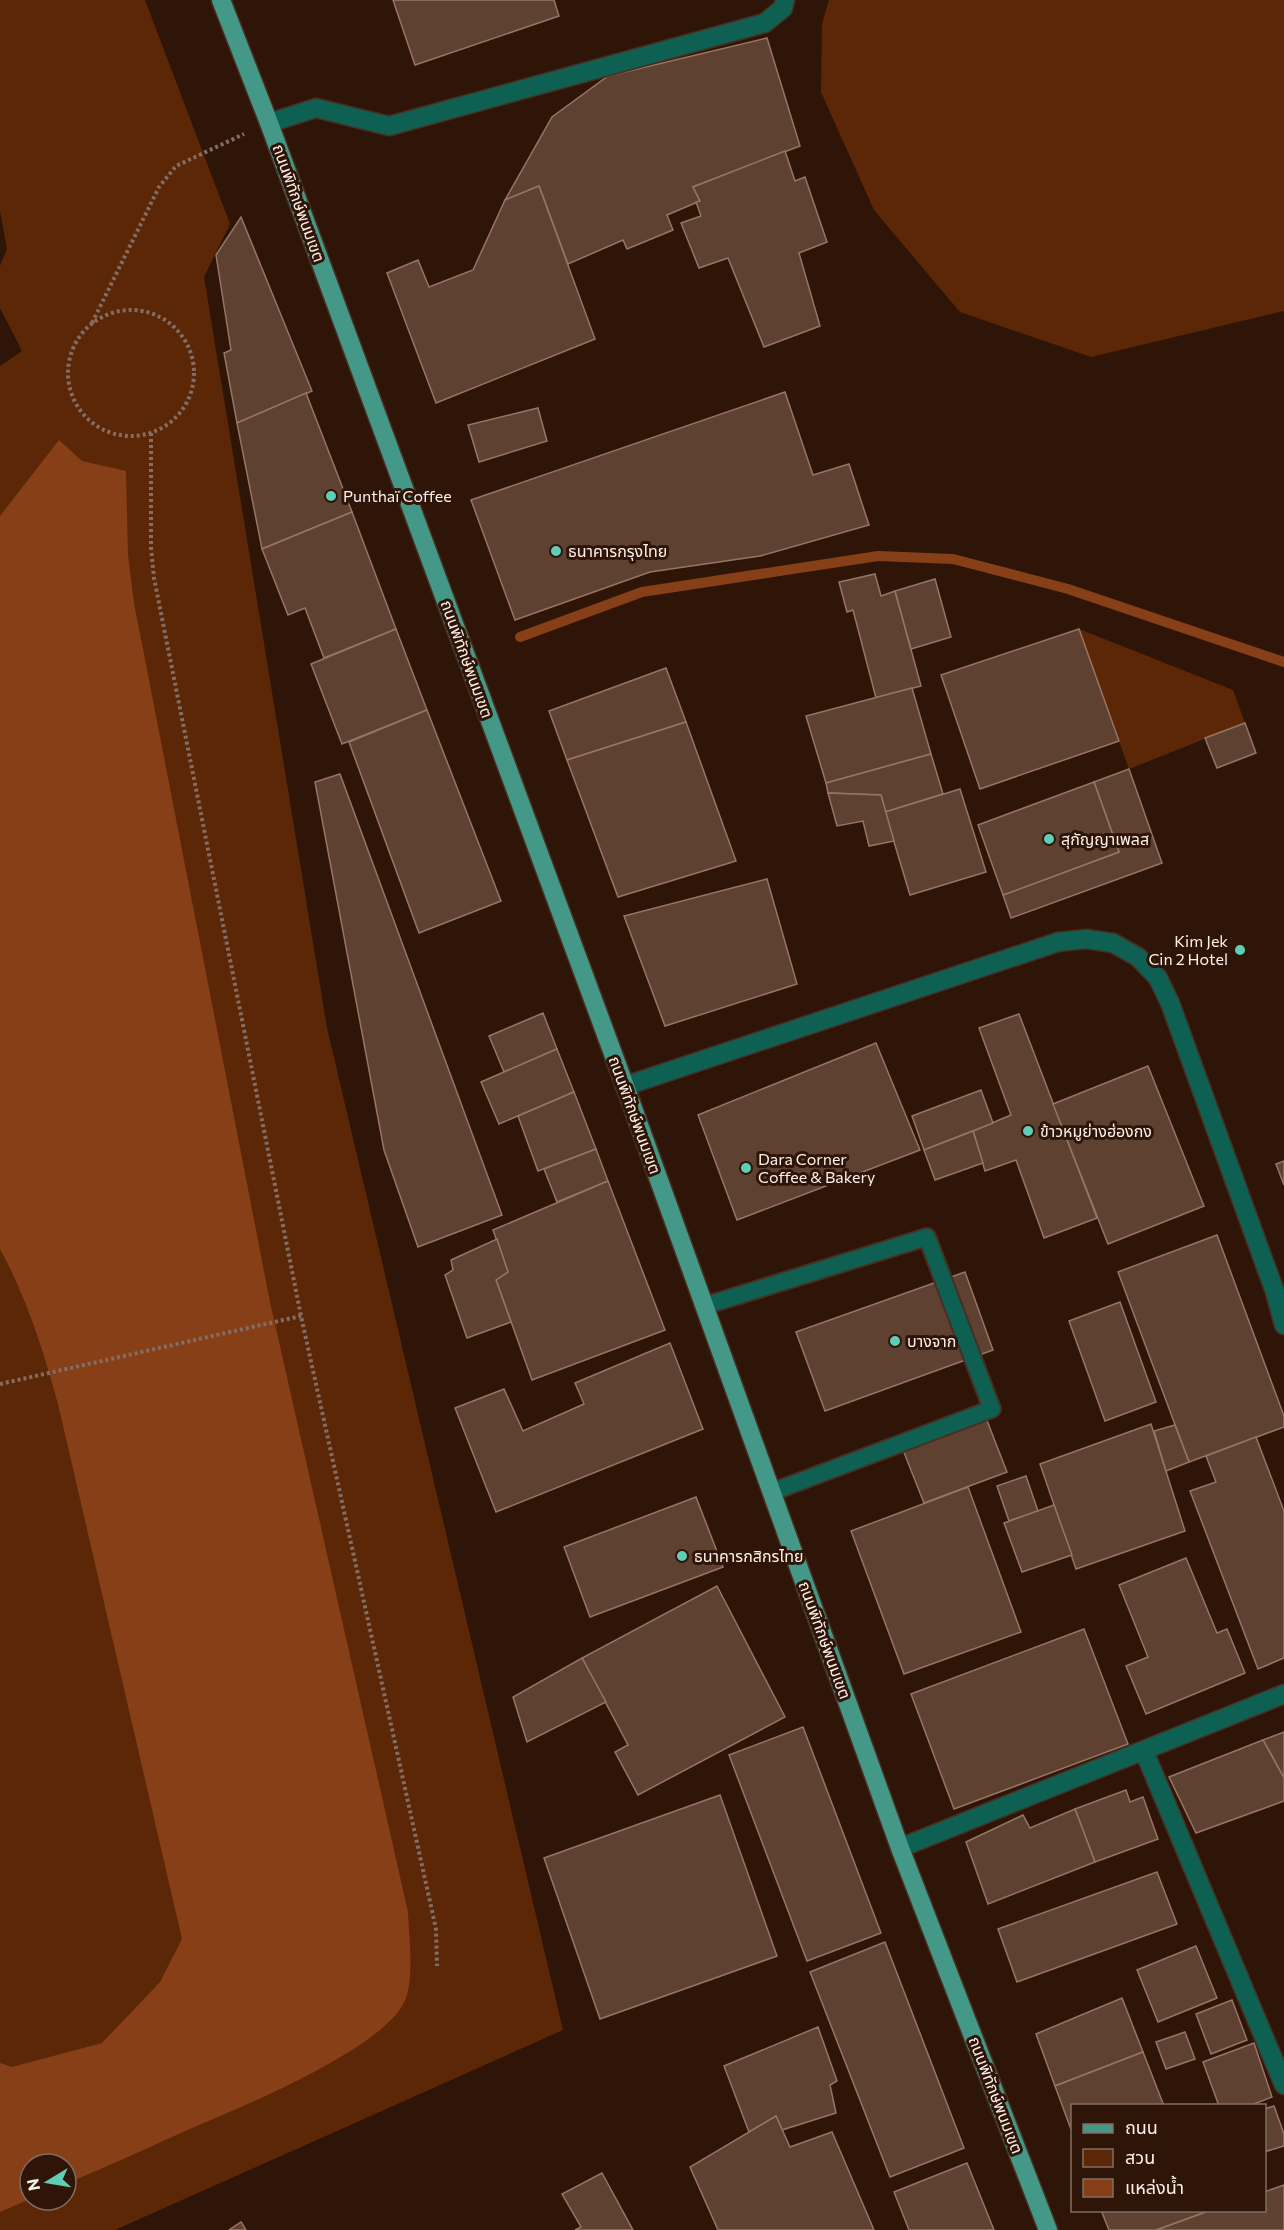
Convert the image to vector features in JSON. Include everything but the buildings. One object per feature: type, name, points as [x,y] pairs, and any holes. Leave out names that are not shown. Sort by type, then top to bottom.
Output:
[{"type":"main road","name":"ถนนพิทักษ์พนมเขต","points":[[221,0],[269,123],[625,1086],[900,1848],[1048,2230]]},
{"type":"street","points":[[269,123],[316,108],[389,126],[765,23],[783,8],[785,0]]},
{"type":"street","points":[[625,1086],[1058,942],[1086,939],[1113,944],[1138,957],[1158,978],[1170,1003],[1279,1291],[1284,1325]]},
{"type":"street","points":[[900,1848],[1284,1695]]},
{"type":"street","points":[[1144,1751],[1284,2085]]},
{"type":"lane","points":[[704,1306],[927,1237],[993,1409],[772,1492]]},
{"type":"path","points":[[91,324],[110,313],[132,309],[154,313],[172,325],[187,342],[194,363],[194,383],[188,402],[177,418],[161,430],[142,436],[122,436],[103,430],[87,418],[75,402],[68,383],[69,361],[77,340],[91,324],[159,187],[176,166],[269,123]]},
{"type":"path","points":[[151,433],[151,548],[154,578],[301,1316],[433,1917],[437,1966]]},
{"type":"path","points":[[0,1384],[301,1316]]},
{"type":"green space","points":[[0,0],[145,0],[230,224],[204,277],[327,1028],[563,2030],[115,2230],[0,2230],[0,366],[22,351],[0,308],[0,266],[7,249],[0,211]]},
{"type":"green space","points":[[829,0],[1284,0],[1284,311],[1091,357],[960,312],[874,210],[821,92],[822,24]]},
{"type":"green space","points":[[1079,629],[1233,690],[1245,723],[1129,769]]},
{"type":"water","points":[[59,440],[82,461],[126,471],[128,555],[134,603],[270,1302],[408,1912],[410,1967],[406,1998],[394,2017],[371,2037],[341,2057],[271,2094],[78,2179],[78,2152],[18,2152],[18,2204],[0,2212],[0,2063],[12,2067],[102,2043],[160,1982],[182,1939],[58,1404],[34,1325],[0,1249],[0,516]]},
{"type":"waterway","points":[[520,637],[642,592],[878,556],[953,559],[1068,589],[1284,662]]},
{"type":"place","name":"Punthaï Coffee","points":[[331,496]]},
{"type":"place","name":"ธนาคารกรุงไทย","points":[[556,551]]},
{"type":"place","name":"สุกัญญาเพลส","points":[[1049,839]]},
{"type":"place","name":"Kim Jek Cin 2 Hotel","points":[[1240,950]]},
{"type":"place","name":"ข้าวหมูย่างฮ่องกง","points":[[1028,1131]]},
{"type":"place","name":"Dara Corner Coffee & Bakery","points":[[746,1168]]},
{"type":"place","name":"บางจาก","points":[[895,1341]]},
{"type":"place","name":"ธนาคารกสิกรไทย","points":[[682,1556]]}]
